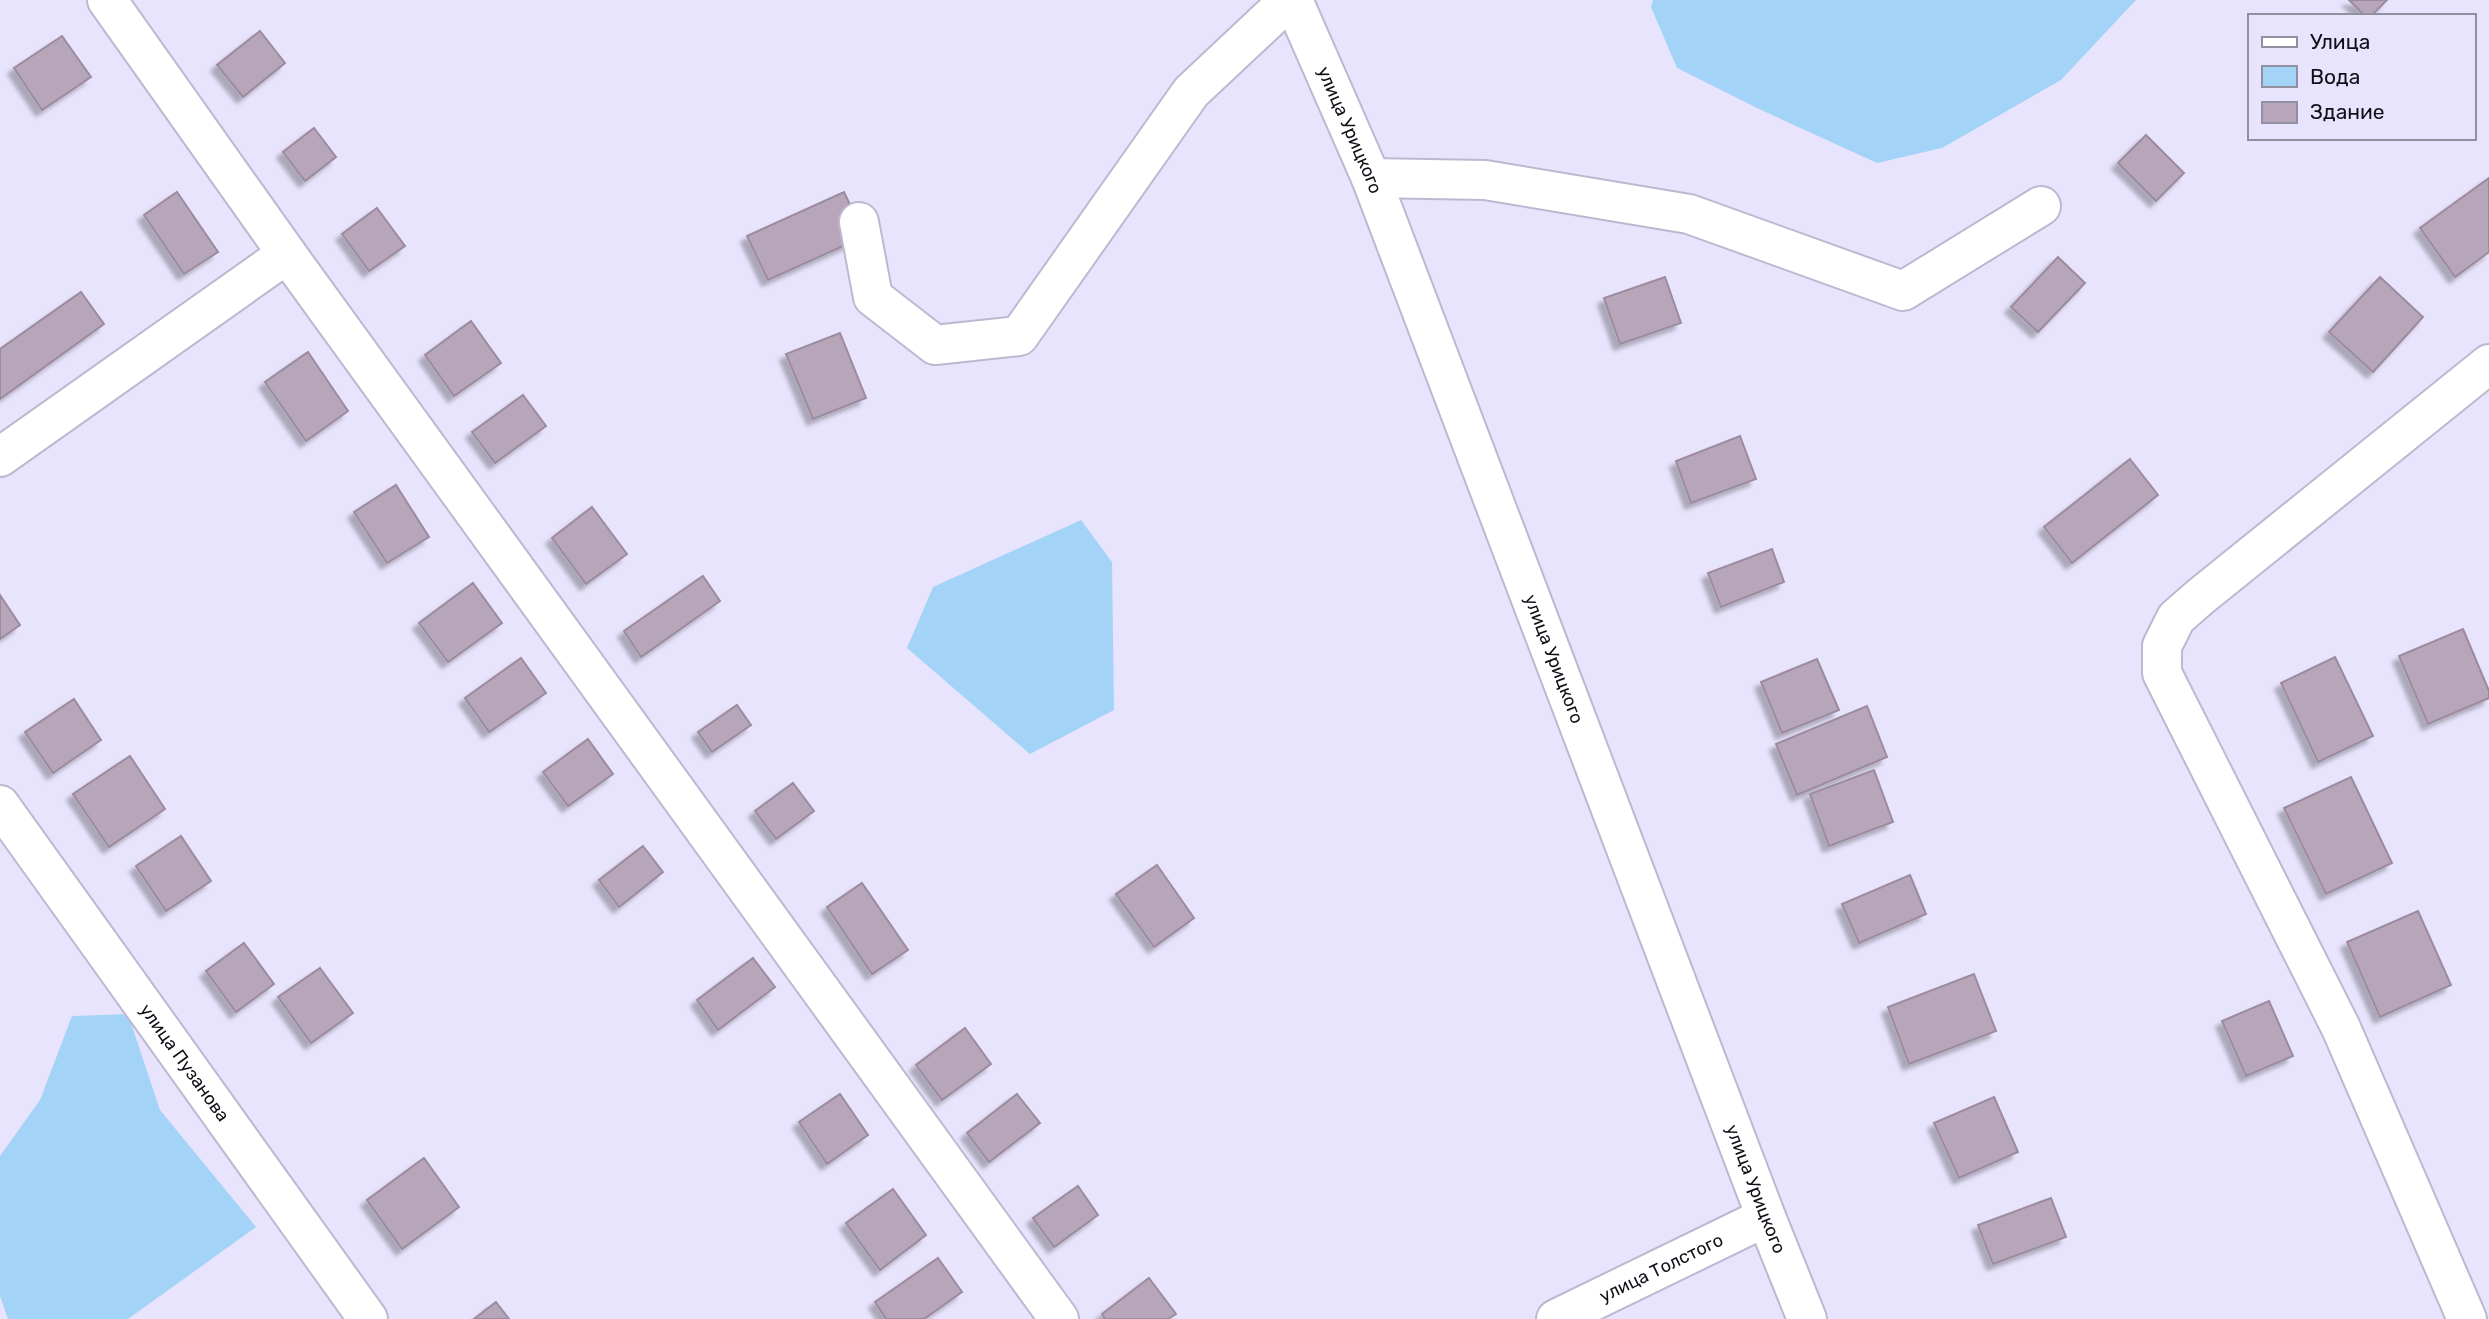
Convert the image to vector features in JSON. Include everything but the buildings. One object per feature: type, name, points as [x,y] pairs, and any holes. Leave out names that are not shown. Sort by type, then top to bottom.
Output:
[{"type":"street","points":[[107,0],[286,254],[1059,1319]]},
{"type":"street","points":[[859,222],[873,297],[935,345],[1019,336],[1191,92],[1291,0]]},
{"type":"street","name":"улица Урицкого","points":[[1291,0],[1371,178],[1807,1319]]},
{"type":"street","points":[[1371,178],[1485,180],[1689,214],[1903,291],[2041,206]]},
{"type":"street","points":[[0,457],[286,254]]},
{"type":"street","points":[[2466,1319],[2341,1028],[2162,673],[2162,646],[2176,618],[2200,597],[2489,364]]},
{"type":"street","name":"улица Пузанова","points":[[0,805],[368,1319]]},
{"type":"street","name":"улица Толстого","points":[[1556,1319],[1766,1217]]},
{"type":"water","points":[[1653,0],[2136,0],[2061,80],[1942,148],[1877,163],[1677,68],[1651,7]]},
{"type":"water","points":[[1081,520],[1112,562],[1114,710],[1030,754],[907,648],[933,587]]},
{"type":"water","points":[[128,1014],[160,1110],[256,1227],[128,1319],[8,1319],[0,1296],[0,1156],[40,1100],[72,1016]]}]
